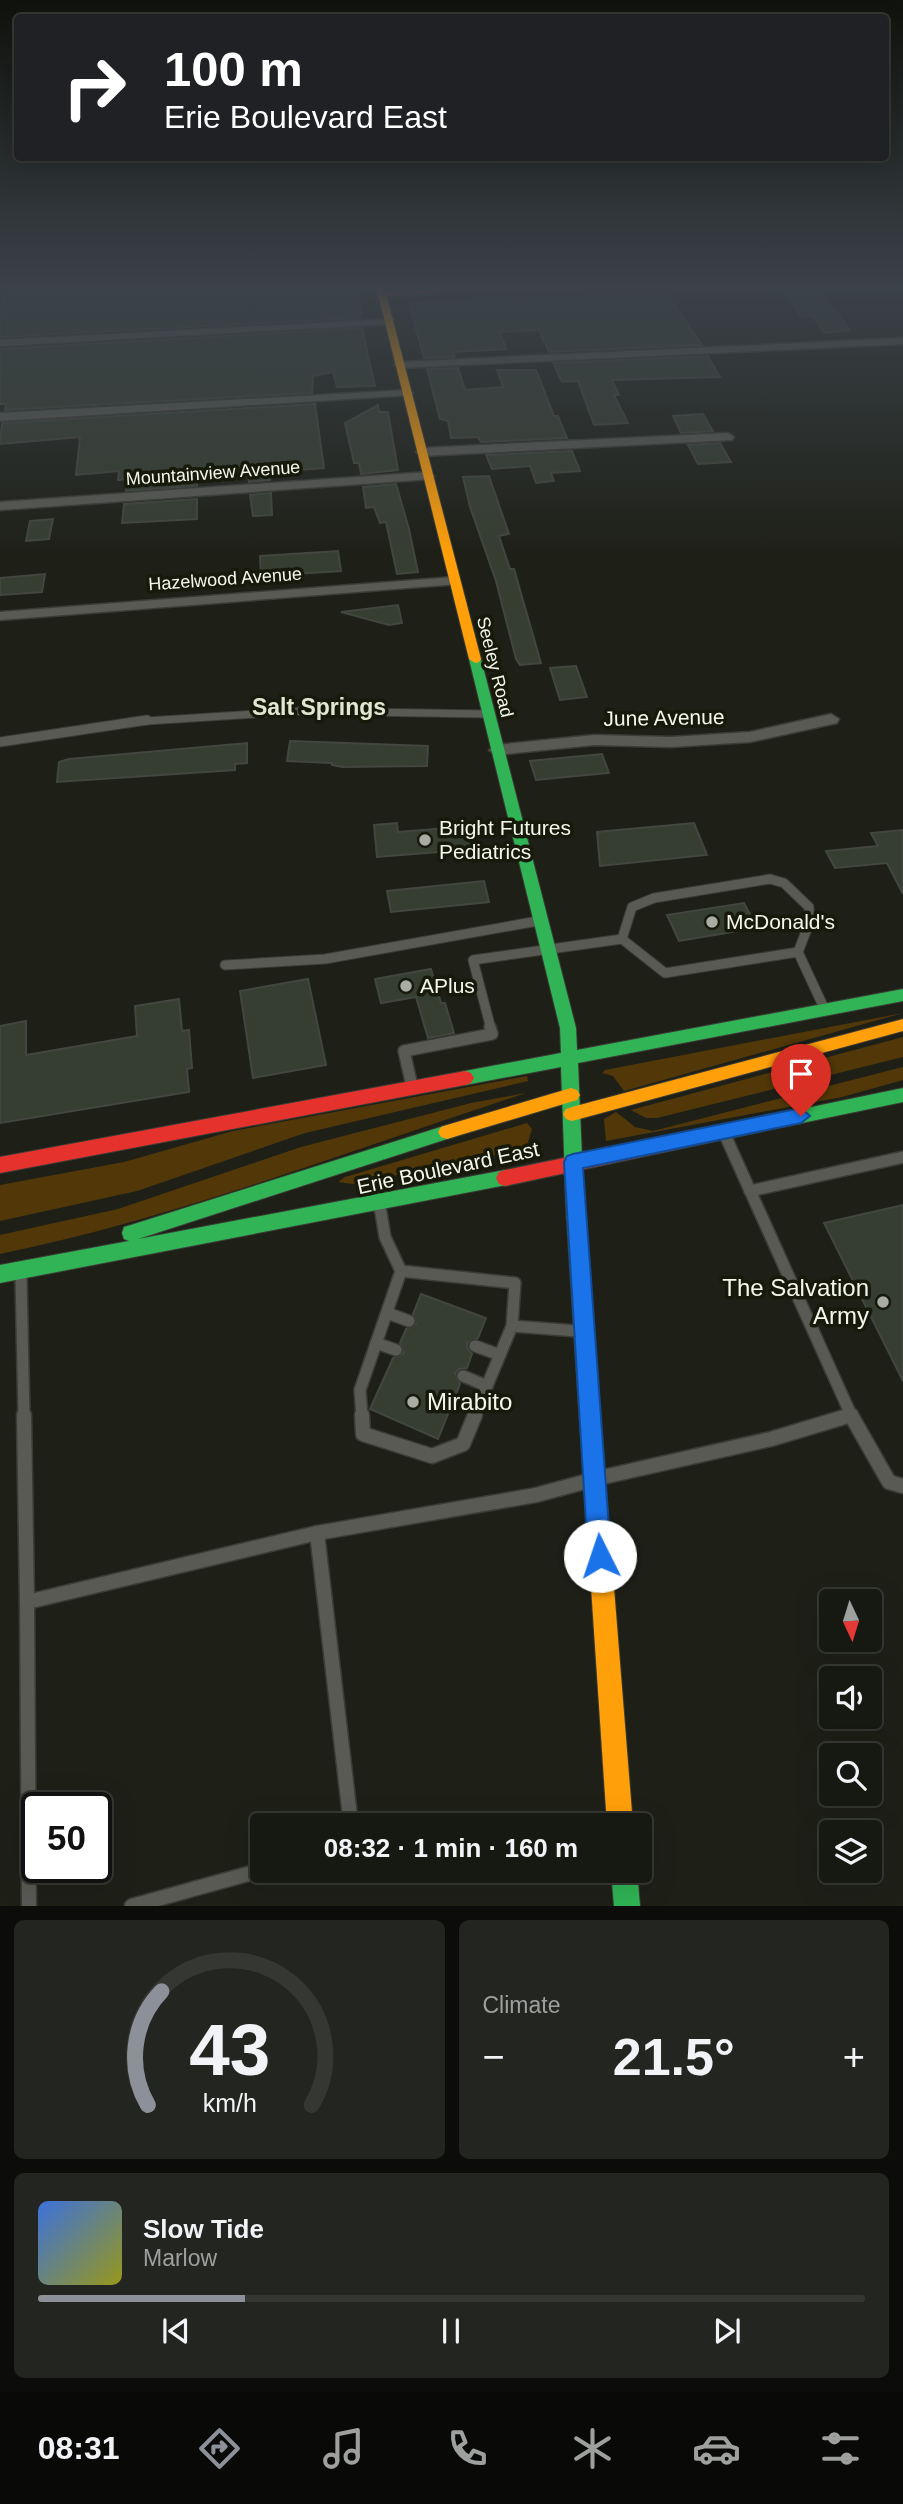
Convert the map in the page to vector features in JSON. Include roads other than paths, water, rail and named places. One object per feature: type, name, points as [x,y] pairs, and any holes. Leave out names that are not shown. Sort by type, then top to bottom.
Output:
[{"type":"main road","name":"Seeley Road","points":[[402,375],[568,1028],[584,1332],[619,1813]]},
{"type":"main road","points":[[0,1165],[903,995]]},
{"type":"main road","points":[[572,1114],[903,1025]]},
{"type":"main road","points":[[20,1270],[359,1158],[526,1106],[571,1095]]},
{"type":"main road","name":"Erie Boulevard East","points":[[0,1274],[379,1204],[903,1095]]},
{"type":"main road","points":[[625,1883],[627,1906]]},
{"type":"street","points":[[0,417],[407,393]]},
{"type":"street","points":[[422,452],[728,437]]},
{"type":"street","name":"Mountainview Avenue","points":[[0,506],[428,476]]},
{"type":"street","name":"Hazelwood Avenue","points":[[0,616],[454,580]]},
{"type":"street","name":"June Avenue","points":[[497,750],[594,740],[671,742],[750,737],[831,719]]},
{"type":"lane","points":[[0,741],[167,719],[275,711],[487,714]]},
{"type":"lane","points":[[622,939],[632,907],[654,898],[770,879],[784,883],[809,907],[809,924],[798,952],[825,1010]]},
{"type":"lane","points":[[225,965],[326,959],[542,921]]},
{"type":"lane","points":[[412,1087],[404,1051],[492,1034],[473,960],[622,939],[665,973],[798,952]]},
{"type":"lane","points":[[724,1131],[852,1417],[890,1482],[903,1486]]},
{"type":"lane","points":[[750,1191],[903,1157]]},
{"type":"lane","points":[[379,1204],[385,1237],[401,1271],[360,1390],[363,1434],[432,1456],[463,1444],[512,1326],[515,1283],[401,1271]]},
{"type":"lane","points":[[20,1270],[27,1602],[29,1906]]},
{"type":"lane","points":[[387,1312],[409,1321]]},
{"type":"lane","points":[[512,1326],[584,1332]]},
{"type":"lane","points":[[376,1343],[396,1350]]},
{"type":"lane","points":[[475,1346],[500,1355]]},
{"type":"lane","points":[[463,1377],[487,1386]]},
{"type":"lane","points":[[27,1602],[317,1533],[536,1495],[595,1479],[771,1440],[852,1417]]},
{"type":"lane","points":[[317,1533],[350,1813]]},
{"type":"lane","points":[[132,1906],[250,1873]]},
{"type":"place","name":"Bright Futures Pediatrics","points":[[425,840]]},
{"type":"place","name":"McDonald's","points":[[712,922]]},
{"type":"place","name":"APlus","points":[[406,986]]},
{"type":"place","name":"The Salvation Army","points":[[883,1302]]},
{"type":"place","name":"Mirabito","points":[[413,1402]]},
{"type":"district","name":"Salt Springs","points":[[319,707]]}]
